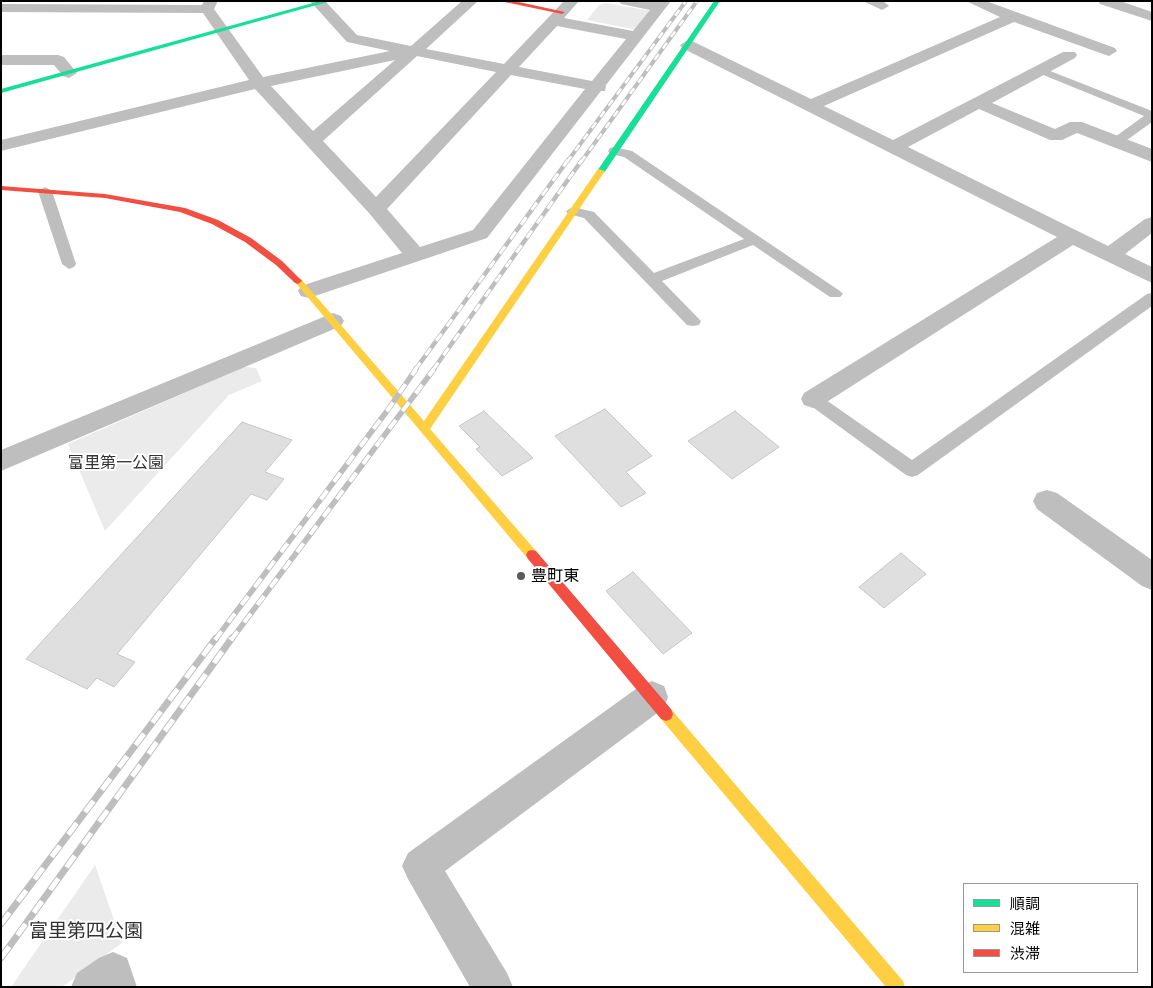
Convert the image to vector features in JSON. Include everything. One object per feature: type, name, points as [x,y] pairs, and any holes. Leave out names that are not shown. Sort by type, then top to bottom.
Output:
[{"type":"street","points":[[220,27],[301,1]]},
{"type":"street","points":[[313,140],[471,1]]},
{"type":"street","points":[[503,1],[563,8],[638,36]]},
{"type":"street","points":[[626,1],[662,4]]},
{"type":"street","points":[[425,428],[717,1]]},
{"type":"street","points":[[973,1],[1109,51]]},
{"type":"street","points":[[1105,1],[1152,17]]},
{"type":"street","points":[[1,91],[66,70],[220,27],[322,2],[352,39],[599,87]]},
{"type":"street","points":[[309,291],[480,234],[599,87],[662,4]]},
{"type":"street","points":[[1,8],[209,5],[220,27],[259,83],[376,209],[415,255]]},
{"type":"street","points":[[376,209],[563,8]]},
{"type":"street","points":[[812,106],[1013,17]]},
{"type":"street","points":[[688,44],[896,146],[1071,237],[1152,276]]},
{"type":"street","points":[[1,146],[259,83],[414,51]]},
{"type":"street","points":[[896,146],[1069,55]]},
{"type":"street","points":[[1,60],[58,60],[66,70]]},
{"type":"street","points":[[1,82],[66,70]]},
{"type":"street","points":[[978,103],[1056,136],[1076,126],[1152,156]]},
{"type":"street","points":[[1,188],[146,202],[182,210],[215,222],[248,240],[280,263],[309,291],[897,987]]},
{"type":"street","points":[[1110,256],[1152,223]]},
{"type":"street","points":[[813,399],[1071,237]]},
{"type":"street","points":[[1,461],[333,321]]},
{"type":"street","points":[[1047,501],[1152,577]]},
{"type":"street","points":[[493,987],[421,866],[652,697]]},
{"type":"street","points":[[91,987],[113,972],[117,987]]},
{"type":"lane","points":[[1040,70],[1152,116]]},
{"type":"lane","points":[[1116,142],[1152,116]]},
{"type":"lane","points":[[614,150],[628,154],[835,294]]},
{"type":"lane","points":[[45,191],[69,264]]},
{"type":"lane","points":[[573,211],[589,215],[692,320]]},
{"type":"lane","points":[[652,279],[754,240]]},
{"type":"lane","points":[[813,399],[912,470],[1152,298]]},
{"type":"green space","points":[[606,3],[652,11],[637,30],[587,20],[599,5]]},
{"type":"green space","name":"富里第一公園","points":[[244,367],[256,368],[262,381],[229,395],[105,531],[68,444]]},
{"type":"green space","name":"富里第四公園","points":[[95,865],[122,943],[62,987],[11,987]]},
{"type":"building","points":[[605,409],[652,456],[626,472],[646,493],[621,507],[555,436]]},
{"type":"building","points":[[484,411],[533,458],[502,476],[476,449],[480,447],[459,426]]},
{"type":"building","points":[[735,411],[779,447],[732,479],[688,441]]},
{"type":"building","points":[[242,422],[292,440],[265,472],[284,479],[267,500],[251,494],[117,654],[135,662],[114,687],[97,678],[87,689],[26,659]]},
{"type":"building","points":[[901,553],[926,574],[884,608],[859,587]]},
{"type":"building","points":[[633,572],[692,633],[663,654],[606,591]]},
{"type":"railway","points":[[567,162],[686,1]]},
{"type":"railway","points":[[581,162],[697,1]]},
{"type":"railway","points":[[415,370],[568,160]]},
{"type":"railway","points":[[433,370],[582,160]]},
{"type":"railway","points":[[215,640],[387,411],[416,369]]},
{"type":"railway","points":[[231,640],[434,369]]},
{"type":"railway","points":[[1,924],[216,638]]},
{"type":"railway","points":[[1,958],[232,638]]},
{"type":"traffic: fast","points":[[1,91],[328,1]]},
{"type":"traffic: fast","points":[[601,171],[717,1]]},
{"type":"traffic: slow","points":[[425,428],[601,171]]},
{"type":"traffic: slow","points":[[298,281],[532,555]]},
{"type":"traffic: slow","points":[[666,714],[897,987]]},
{"type":"traffic: jam","points":[[503,1],[562,12]]},
{"type":"traffic: jam","points":[[1,188],[105,196],[182,210],[215,222],[248,240],[279,263],[298,281]]},
{"type":"traffic: jam","points":[[532,555],[666,714]]},
{"type":"place","name":"豊町東","points":[[521,576]]}]
